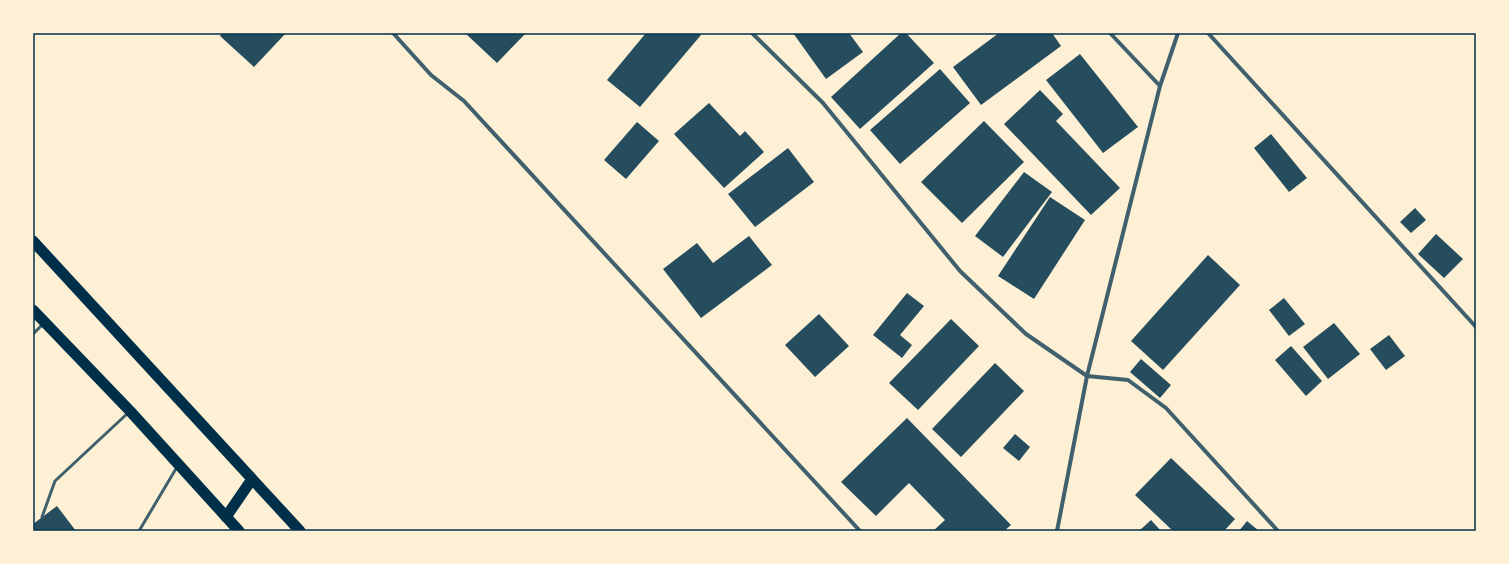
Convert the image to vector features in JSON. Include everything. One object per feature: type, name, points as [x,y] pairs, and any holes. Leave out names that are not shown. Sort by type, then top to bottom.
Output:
[{"type":"highway","points":[[33,241],[300,531]]},
{"type":"highway","points":[[33,310],[130,411],[239,531]]},
{"type":"highway","points":[[226,517],[252,479]]},
{"type":"street","points":[[392,33],[430,75],[464,102],[860,531]]},
{"type":"street","points":[[752,33],[823,103],[960,272],[1026,334],[1087,376],[1128,380],[1166,408],[1278,531]]},
{"type":"street","points":[[1110,33],[1160,86]]},
{"type":"street","points":[[1057,531],[1087,376],[1160,86],[1178,33]]},
{"type":"street","points":[[1208,33],[1476,327]]},
{"type":"lane","points":[[33,334],[44,323]]},
{"type":"lane","points":[[42,517],[55,481],[130,411]]},
{"type":"lane","points":[[139,531],[179,464]]},
{"type":"building","points":[[222,33],[286,33],[254,67],[220,36]]},
{"type":"building","points":[[465,33],[526,33],[497,63]]},
{"type":"building","points":[[646,33],[699,33],[701,35],[640,107],[607,80]]},
{"type":"building","points":[[793,33],[849,33],[863,52],[826,79]]},
{"type":"building","points":[[901,33],[906,33],[934,63],[860,129],[831,97]]},
{"type":"building","points":[[999,33],[1052,33],[1061,46],[981,105],[953,67]]},
{"type":"building","points":[[1080,54],[1138,127],[1103,153],[1046,80]]},
{"type":"building","points":[[940,69],[970,103],[900,164],[870,130]]},
{"type":"building","points":[[1040,90],[1063,114],[1056,121],[1120,188],[1091,215],[1004,124]]},
{"type":"building","points":[[709,103],[740,136],[745,131],[764,152],[724,188],[674,134]]},
{"type":"building","points":[[984,121],[1024,162],[962,223],[921,182]]},
{"type":"building","points":[[637,122],[659,141],[626,179],[604,160]]},
{"type":"building","points":[[1271,134],[1307,178],[1289,192],[1254,148]]},
{"type":"building","points":[[788,148],[814,182],[755,227],[728,194]]},
{"type":"building","points":[[1024,172],[1052,192],[1003,257],[975,236]]},
{"type":"building","points":[[1050,197],[1085,220],[1034,299],[998,276]]},
{"type":"building","points":[[1415,208],[1426,220],[1411,233],[1400,222]]},
{"type":"building","points":[[1436,234],[1463,259],[1444,278],[1418,254]]},
{"type":"building","points":[[749,236],[772,265],[701,318],[663,269],[697,243],[713,263]]},
{"type":"building","points":[[1208,255],[1240,285],[1163,370],[1131,341]]},
{"type":"building","points":[[907,293],[924,306],[900,335],[912,345],[902,358],[873,335]]},
{"type":"building","points":[[1284,298],[1305,324],[1289,336],[1269,310]]},
{"type":"building","points":[[819,314],[849,346],[815,377],[785,345]]},
{"type":"building","points":[[951,319],[979,346],[918,410],[889,383]]},
{"type":"building","points":[[1334,323],[1360,354],[1328,379],[1303,347]]},
{"type":"building","points":[[1389,335],[1405,356],[1386,370],[1370,349]]},
{"type":"building","points":[[1291,346],[1322,381],[1306,396],[1275,360]]},
{"type":"building","points":[[1141,359],[1171,385],[1160,398],[1130,372]]},
{"type":"building","points":[[995,363],[1024,391],[961,457],[932,429]]},
{"type":"building","points":[[907,418],[1011,525],[1004,531],[933,531],[945,520],[909,483],[876,516],[841,482]]},
{"type":"building","points":[[1015,434],[1030,447],[1019,461],[1003,448]]},
{"type":"building","points":[[1171,458],[1235,519],[1224,531],[1173,531],[1135,495]]},
{"type":"building","points":[[57,506],[76,531],[33,531],[33,524]]},
{"type":"building","points":[[1151,520],[1161,531],[1139,531]]},
{"type":"building","points":[[1247,521],[1259,531],[1239,531]]}]
